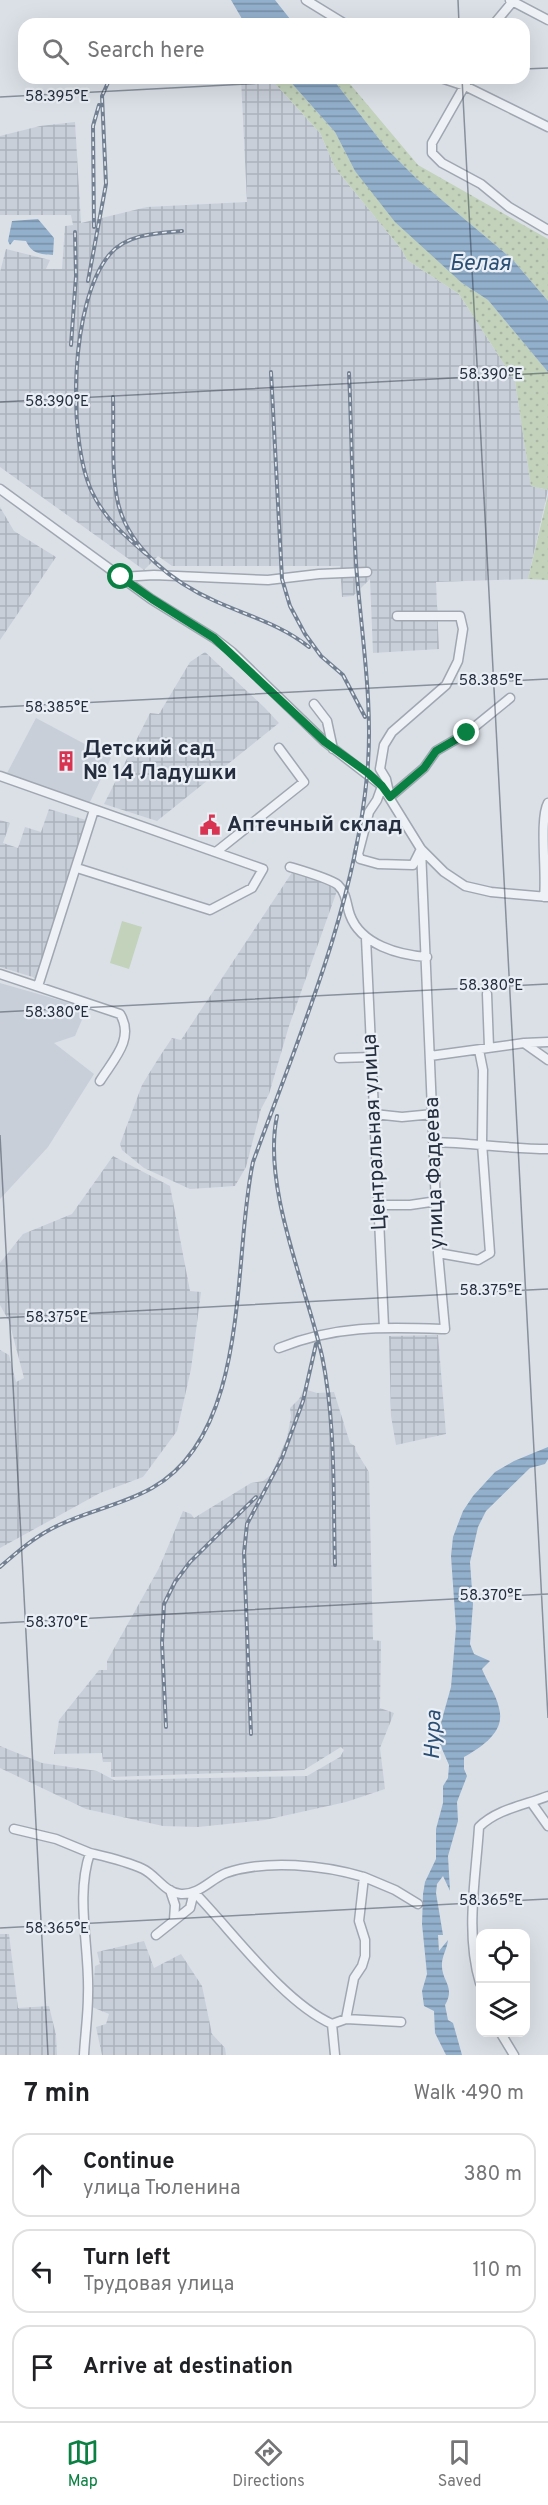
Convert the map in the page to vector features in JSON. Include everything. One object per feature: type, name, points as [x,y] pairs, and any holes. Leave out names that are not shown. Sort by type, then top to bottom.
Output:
[{"type":"street","points":[[306,0],[335,18]]},
{"type":"street","points":[[499,18],[512,1],[548,20]]},
{"type":"street","points":[[466,84],[432,143],[432,153],[442,163],[481,184],[509,207],[548,230]]},
{"type":"street","points":[[471,84],[548,127]]},
{"type":"street","points":[[0,489],[152,599],[214,638],[334,749],[382,786],[421,849],[444,872],[465,886],[491,892],[546,897],[545,819],[548,803]]},
{"type":"street","points":[[121,577],[154,575],[267,580],[319,574],[367,572]]},
{"type":"street","points":[[390,797],[386,779],[380,769],[384,745],[392,732],[446,685],[458,661],[463,629],[460,616],[397,616]]},
{"type":"street","points":[[390,797],[424,768],[436,751],[467,733],[510,698]]},
{"type":"street","points":[[314,704],[327,721],[334,749]]},
{"type":"street","points":[[216,852],[304,782],[279,748]]},
{"type":"street","points":[[0,776],[264,869],[252,888],[210,910],[77,868]]},
{"type":"street","points":[[382,786],[369,812],[358,855],[360,859],[378,864],[413,865],[421,849]]},
{"type":"street","points":[[38,986],[94,810]]},
{"type":"street","name":"улица Фадеева","points":[[279,1348],[306,1337],[331,1331],[384,1327],[445,1329],[438,1253],[428,957],[421,849]]},
{"type":"street","points":[[290,867],[336,883],[344,894],[350,916],[366,938],[404,956],[428,957]]},
{"type":"street","name":"Центральная улица","points":[[366,938],[384,1327]]},
{"type":"street","points":[[0,974],[120,1014],[127,1030],[126,1040],[100,1081]]},
{"type":"street","points":[[487,994],[489,1047]]},
{"type":"street","points":[[430,1056],[489,1047],[548,1042]]},
{"type":"street","points":[[524,1043],[548,1060]]},
{"type":"street","points":[[438,1253],[478,1260],[490,1253],[482,1143],[483,1070],[479,1050]]},
{"type":"street","points":[[339,1058],[372,1057]]},
{"type":"street","points":[[374,1114],[402,1117],[433,1114]]},
{"type":"street","points":[[435,1142],[482,1143],[516,1149],[548,1149]]},
{"type":"street","points":[[379,1205],[410,1205],[437,1201]]},
{"type":"street","points":[[476,1968],[473,1924],[479,1827],[498,1813],[548,1796]]},
{"type":"street","points":[[531,1802],[548,1826]]},
{"type":"street","points":[[14,1829],[56,1839],[90,1853],[145,1869],[170,1890],[180,1894],[194,1892],[226,1873],[259,1867],[309,1866],[336,1869],[364,1877],[395,1890],[418,1904]]},
{"type":"street","points":[[84,2055],[88,1996],[83,1886],[85,1867],[90,1853]]},
{"type":"street","points":[[346,2019],[354,1978],[365,1956],[365,1940],[359,1921],[364,1877]]},
{"type":"street","points":[[170,1890],[175,1905],[174,1920]]},
{"type":"street","points":[[156,1935],[190,1908],[194,1892]]},
{"type":"street","points":[[194,1892],[304,2009],[332,2024],[346,2019],[401,2022]]},
{"type":"street","points":[[332,2024],[335,2055]]},
{"type":"street","points":[[503,2037],[514,2055]]},
{"type":"shaded area","points":[[241,84],[275,84],[320,133],[336,169],[402,250],[407,260],[459,294],[515,381],[531,486],[548,490],[528,579],[436,582],[439,649],[373,653],[370,579],[353,596],[342,597],[340,566],[172,566],[158,556],[144,570],[0,467],[0,272],[6,249],[50,260],[46,269],[62,269],[65,226],[73,225],[71,215],[0,215],[0,136],[40,126],[75,122],[81,223],[147,207],[247,202]]},
{"type":"shaded area","points":[[0,507],[14,531],[56,557],[0,640]]},
{"type":"shaded area","points":[[205,652],[279,723],[157,821],[104,804],[150,713],[159,714],[190,662]]},
{"type":"shaded area","points":[[36,718],[111,758],[89,804],[6,775]]},
{"type":"shaded area","points":[[49,809],[86,820],[36,978],[0,967],[0,820],[10,823],[3,843],[18,848],[25,827],[41,832]]},
{"type":"shaded area","points":[[293,871],[338,888],[289,1026],[269,1094],[261,1109],[246,1167],[235,1186],[190,1189],[144,1168],[122,1150],[120,1144],[142,1085],[158,1059],[172,1038],[181,1040]]},
{"type":"shaded area","points":[[0,983],[87,1008],[75,1036],[54,1043],[94,1074],[48,1147],[0,1199]]},
{"type":"shaded area","points":[[113,1156],[170,1186],[190,1291],[201,1292],[191,1369],[177,1431],[143,1477],[100,1493],[0,1548],[0,1350],[9,1355],[16,1382],[24,1378],[9,1321],[0,1305],[0,1263],[23,1234],[72,1214]]},
{"type":"shaded area","points":[[438,1335],[446,1434],[396,1445],[391,1416],[389,1336]]},
{"type":"shaded area","points":[[304,1389],[317,1393],[334,1392],[350,1443],[355,1446],[369,1472],[373,1640],[381,1641],[380,1708],[394,1713],[380,1748],[385,1789],[346,1802],[265,1820],[198,1827],[163,1826],[86,1809],[0,1768],[0,1746],[42,1763],[97,1771],[114,1780],[307,1776],[340,1757],[344,1750],[341,1747],[304,1770],[111,1777],[111,1762],[103,1762],[102,1753],[54,1754],[59,1720],[99,1670],[107,1670],[107,1661],[159,1568],[183,1511],[194,1518],[251,1483],[263,1481],[271,1475],[287,1438],[290,1408],[299,1399]]},
{"type":"shaded area","points":[[0,1934],[9,1934],[18,2008],[49,2006],[56,2035],[57,2055],[0,2055]]},
{"type":"shaded area","points":[[144,1941],[154,1968],[181,1954],[202,1986],[212,2034],[225,2048],[226,2055],[102,2055],[96,2027],[106,2024],[109,2014],[92,2007],[95,1966],[100,1964],[97,1952]]},
{"type":"green space","points":[[275,84],[292,84],[335,132],[355,171],[462,283],[488,300],[548,372],[548,490],[531,486],[515,381],[459,294],[407,260],[402,250],[336,169],[320,133]]},
{"type":"green space","points":[[337,84],[350,84],[418,165],[548,239],[548,301],[512,259],[417,179],[386,148]]},
{"type":"green space","points":[[548,495],[548,580],[528,579]]},
{"type":"green space","points":[[122,921],[142,927],[129,969],[110,963]]},
{"type":"water","points":[[231,0],[275,0],[289,18],[242,18]]},
{"type":"water","name":"Белая","points":[[292,84],[337,84],[386,148],[417,179],[512,259],[548,301],[548,372],[488,300],[462,283],[395,222],[355,171],[335,132]]},
{"type":"water","points":[[38,219],[54,238],[53,255],[31,249],[26,241],[14,240],[10,245],[8,241],[12,221]]},
{"type":"water","points":[[548,1447],[548,1459],[545,1464],[530,1468],[486,1511],[478,1527],[470,1562],[473,1604],[470,1644],[474,1654],[490,1661],[482,1669],[496,1698],[500,1717],[499,1724],[491,1738],[464,1757],[464,1769],[467,1776],[457,1802],[458,1821],[448,1856],[450,1891],[443,1876],[437,1884],[436,1893],[443,1935],[438,1935],[439,1951],[448,1940],[442,1964],[449,1988],[445,2005],[448,2020],[453,2023],[462,2055],[446,2055],[435,2033],[434,2011],[424,2006],[422,1991],[427,1974],[422,1924],[425,1882],[436,1859],[436,1829],[443,1803],[443,1786],[448,1778],[449,1765],[439,1742],[439,1730],[451,1687],[456,1628],[451,1556],[453,1537],[463,1511],[495,1472],[514,1461]]},
{"type":"railway","points":[[88,281],[106,184],[102,96],[107,84]]},
{"type":"railway","points":[[94,227],[93,126],[99,105]]},
{"type":"railway","points":[[146,554],[103,510],[92,492],[84,468],[76,406],[80,336],[87,303],[97,275],[110,254],[117,247],[134,238],[182,231]]},
{"type":"railway","points":[[71,345],[76,276],[75,232]]},
{"type":"railway","points":[[271,372],[282,579],[290,606],[305,634],[321,656],[343,675],[365,717]]},
{"type":"railway","points":[[0,1567],[24,1546],[44,1533],[63,1523],[152,1488],[184,1462],[207,1427],[222,1386],[232,1340],[253,1162],[306,1020],[337,924],[360,826],[367,776],[368,696],[356,563],[349,373]]},
{"type":"railway","points":[[113,397],[116,491],[124,520],[132,535],[155,562],[184,585],[215,601],[275,626],[309,647]]},
{"type":"railway","points":[[277,1116],[274,1144],[275,1173],[280,1204],[322,1356],[330,1408],[335,1565]]},
{"type":"railway","points":[[251,1734],[244,1553],[247,1524],[282,1458],[303,1401],[316,1344]]},
{"type":"railway","points":[[166,1727],[162,1643],[164,1604],[175,1582],[190,1562],[256,1497]]},
{"type":"place","name":"Детский сад № 14 Ладушки","points":[[66,761]]},
{"type":"place","name":"Аптечный склад","points":[[210,825]]},
{"type":"route","points":[[121,577],[232,652],[325,742],[368,773],[390,797],[424,768],[443,744],[467,733]]},
{"type":"water label","name":"Нура","points":[[434,1735]]}]
